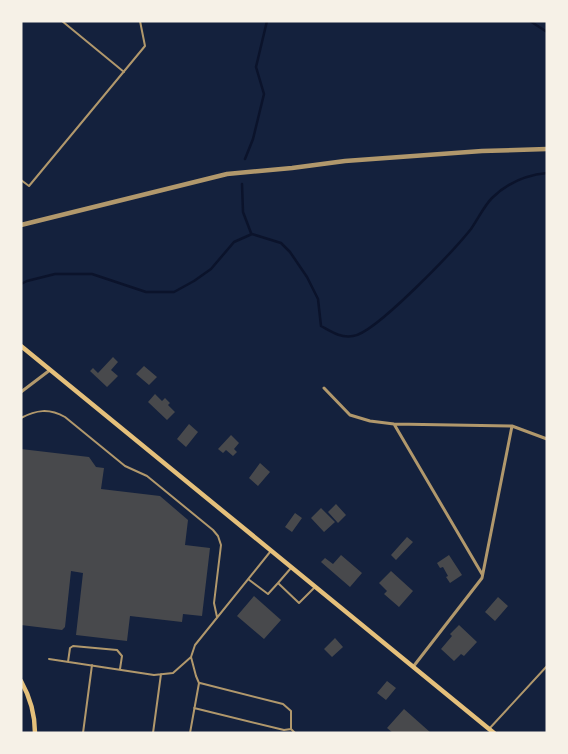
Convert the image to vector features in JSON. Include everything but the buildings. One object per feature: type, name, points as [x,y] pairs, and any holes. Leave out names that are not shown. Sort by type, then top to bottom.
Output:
[{"type":"main road","points":[[21,346],[494,733]]},
{"type":"main road","points":[[21,681],[27,691],[34,714],[35,733]]},
{"type":"street","points":[[21,225],[227,174],[345,161],[482,151],[547,149]]},
{"type":"street","points":[[21,392],[50,370]]},
{"type":"street","points":[[324,388],[350,414],[370,421],[394,424],[512,426],[547,439]]},
{"type":"street","points":[[394,424],[482,575]]},
{"type":"street","points":[[413,666],[482,578],[512,426]]},
{"type":"lane","points":[[62,21],[124,72]]},
{"type":"lane","points":[[21,180],[29,186],[145,46],[140,21]]},
{"type":"lane","points":[[21,418],[36,411],[56,413],[65,417],[125,466],[147,476],[213,530],[218,536],[220,545],[214,603],[217,618]]},
{"type":"lane","points":[[190,733],[199,683],[192,657],[195,645],[270,551]]},
{"type":"lane","points":[[248,579],[268,594],[291,568]]},
{"type":"lane","points":[[278,583],[299,603],[315,587]]},
{"type":"lane","points":[[68,662],[70,648],[73,646],[117,650],[122,656],[120,670]]},
{"type":"lane","points":[[49,659],[154,675],[173,673],[192,657]]},
{"type":"lane","points":[[82,733],[92,665]]},
{"type":"lane","points":[[489,729],[547,666]]},
{"type":"lane","points":[[153,733],[161,674]]},
{"type":"lane","points":[[199,683],[283,704],[292,711],[291,729],[295,733]]},
{"type":"lane","points":[[194,708],[284,730],[291,729]]},
{"type":"waterway","points":[[245,159],[253,139],[264,94],[256,67],[267,21]]},
{"type":"waterway","points":[[530,21],[547,32]]},
{"type":"waterway","points":[[21,284],[55,274],[92,274],[146,292],[174,292],[211,269],[234,242],[252,234],[281,243],[290,252],[307,277],[318,299],[321,326],[340,335],[353,336],[364,332],[396,307],[471,229],[492,198],[504,188],[518,181],[547,173]]},
{"type":"waterway","points":[[242,184],[243,212],[251,233]]}]
